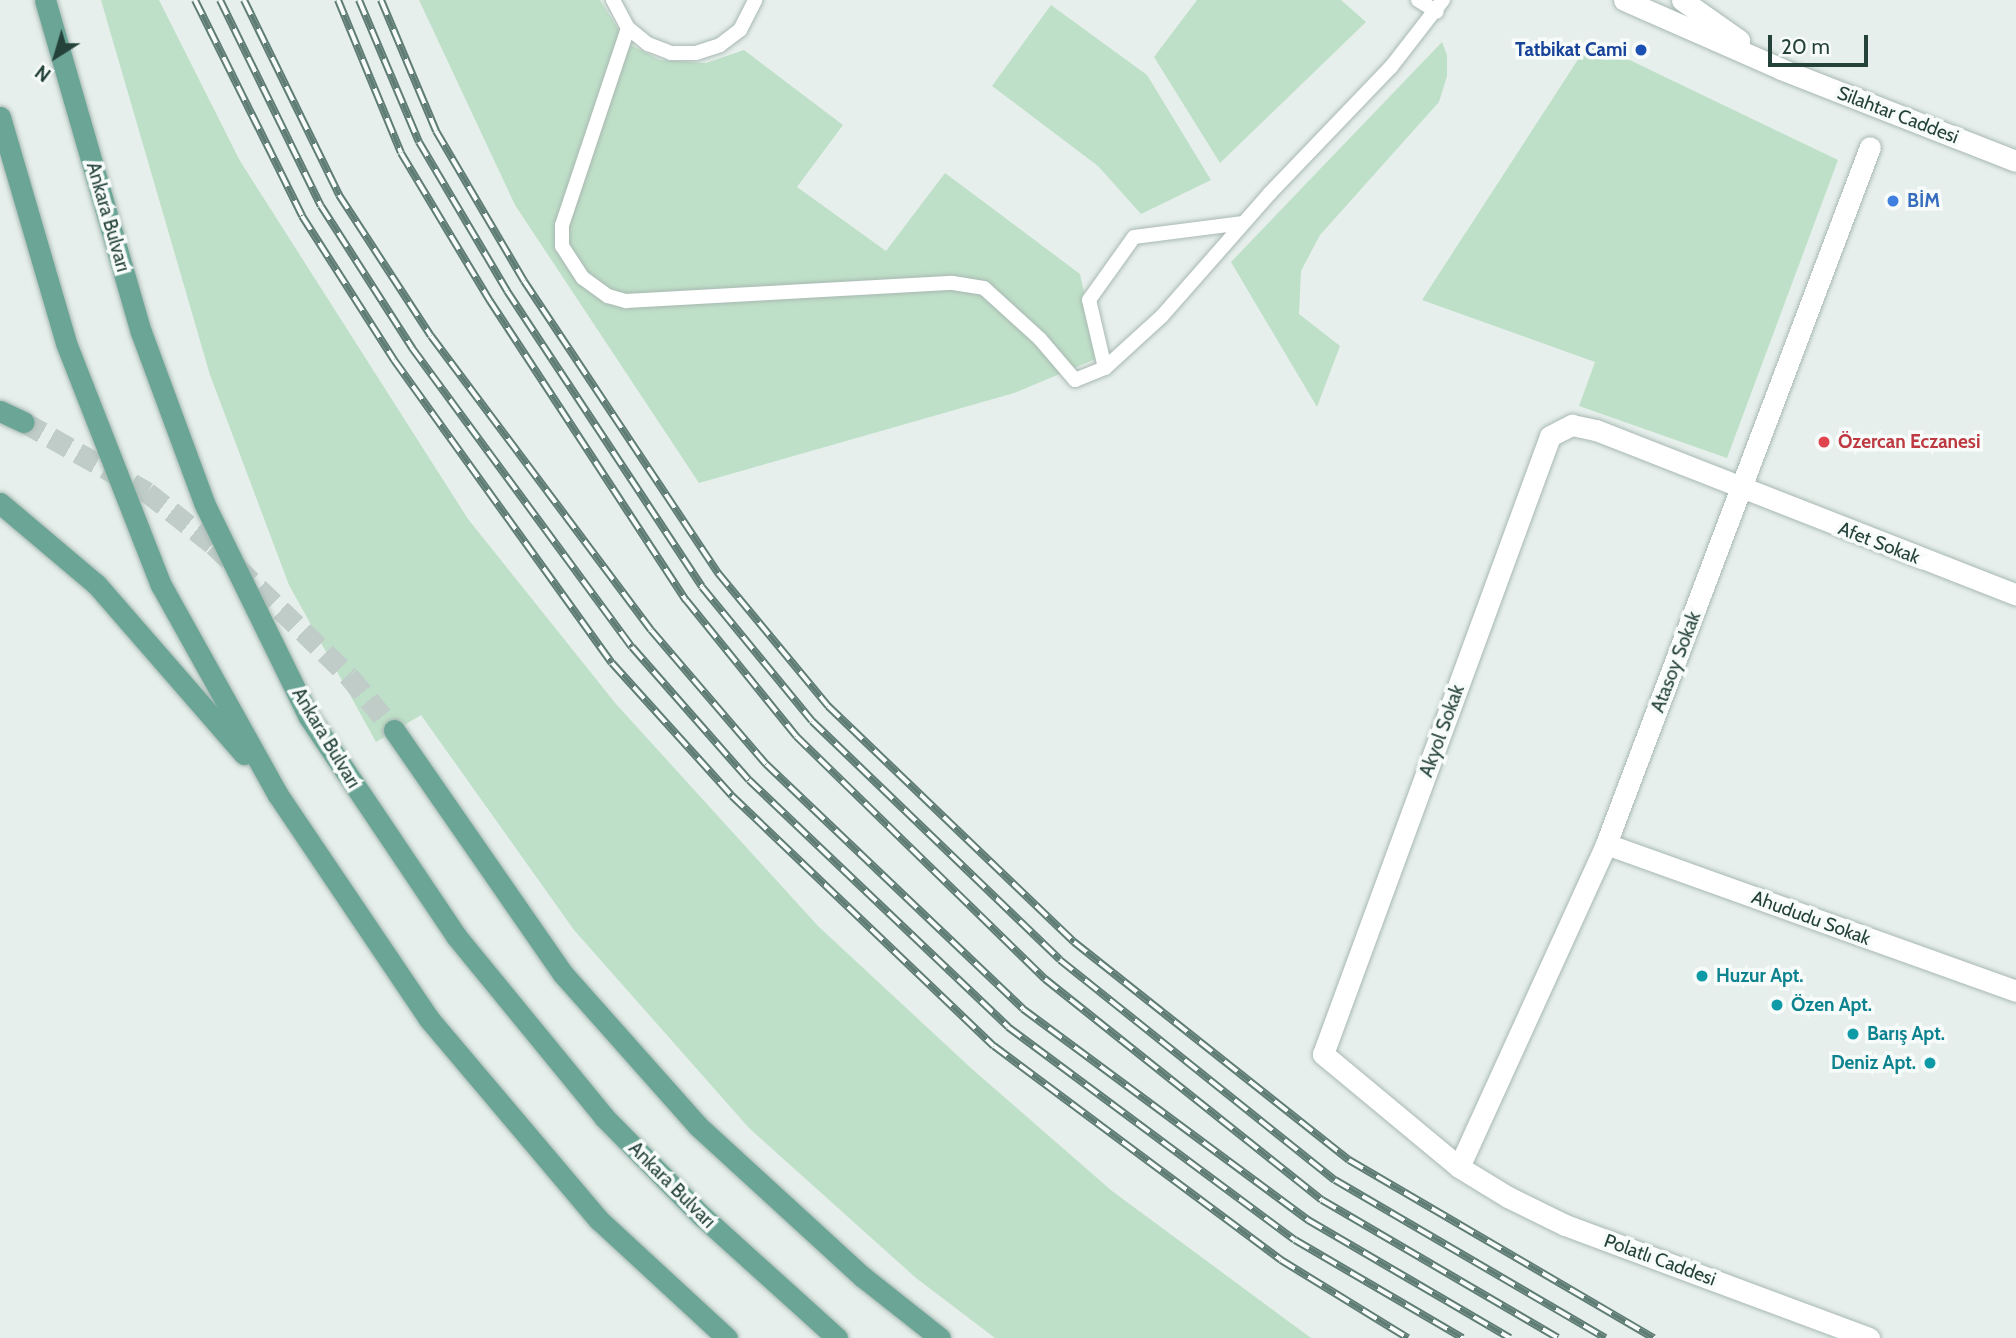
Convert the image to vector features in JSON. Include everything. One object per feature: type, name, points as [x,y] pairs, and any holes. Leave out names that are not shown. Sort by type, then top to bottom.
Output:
[{"type":"main road","name":"Ankara Bulvarı","points":[[45,0],[141,332],[205,505],[309,717],[456,936],[604,1117],[702,1216],[837,1338]]},
{"type":"main road","points":[[0,117],[65,343],[160,585],[278,795],[429,1019],[599,1220],[727,1338]]},
{"type":"main road","points":[[0,411],[24,422]]},
{"type":"main road","points":[[0,503],[97,585],[278,795]]},
{"type":"main road","points":[[394,730],[563,974],[698,1126],[863,1277],[940,1338]]},
{"type":"street","name":"Silahtar Caddesi","points":[[1624,0],[1781,69],[2016,161]]},
{"type":"street","name":"Silahtar Caddesi","points":[[1682,0],[1781,69]]},
{"type":"street","name":"Atasoy Sokak","points":[[1459,1167],[1606,844],[1742,491],[1870,147]]},
{"type":"street","name":"Akyol Sokak","points":[[1459,1167],[1323,1055],[1550,436],[1572,425],[1596,430],[1742,491]]},
{"type":"street","name":"Afet Sokak","points":[[1742,491],[2016,595]]},
{"type":"street","name":"Ahududu Sokak","points":[[1606,844],[2016,991]]},
{"type":"street","name":"Polatlı Caddesi","points":[[1459,1167],[1565,1225],[1869,1338]]},
{"type":"lane","points":[[613,0],[628,29],[648,44],[671,53],[696,53],[720,45],[740,30],[755,0]]},
{"type":"lane","points":[[628,29],[562,225],[562,246],[572,265],[600,290],[626,300],[953,283],[984,288],[1040,340],[1075,380],[1105,368],[1162,316],[1440,6],[1418,0]]},
{"type":"lane","points":[[1105,368],[1089,300],[1134,237],[1243,223]]},
{"type":"green space","points":[[101,0],[159,0],[240,161],[468,519],[616,704],[818,926],[972,1069],[1112,1191],[1311,1338],[995,1338],[916,1278],[749,1128],[574,930],[421,715],[376,742],[289,585],[210,375]]},
{"type":"green space","points":[[419,0],[600,0],[627,43],[660,60],[706,63],[744,50],[843,125],[797,187],[886,251],[945,173],[1080,274],[1098,358],[1014,393],[699,483],[515,205]]},
{"type":"green space","points":[[1197,0],[1341,0],[1366,22],[1220,163],[1154,57]]},
{"type":"green space","points":[[1051,5],[1147,75],[1211,180],[1141,214],[1098,166],[992,86]]},
{"type":"green space","points":[[1590,41],[1838,160],[1727,458],[1579,406],[1595,362],[1422,300]]},
{"type":"green space","points":[[1442,42],[1447,55],[1447,76],[1439,102],[1320,235],[1301,271],[1299,314],[1340,346],[1317,407],[1231,262]]},
{"type":"tunnel","points":[[24,422],[147,492],[214,545],[349,676],[394,730]]},
{"type":"railway","points":[[195,0],[302,216],[394,360],[612,663],[732,796],[994,1046],[1281,1260],[1408,1338]]},
{"type":"railway","points":[[220,0],[321,206],[412,348],[632,647],[749,780],[1008,1027],[1295,1240],[1463,1338]]},
{"type":"railway","points":[[244,0],[339,195],[431,336],[651,630],[766,764],[1023,1009],[1308,1220],[1510,1338]]},
{"type":"railway","points":[[338,0],[401,153],[490,301],[686,600],[796,736],[1045,979],[1322,1200],[1558,1338]]},
{"type":"railway","points":[[359,0],[419,142],[507,291],[702,587],[812,721],[1060,960],[1335,1180],[1605,1338]]},
{"type":"railway","points":[[381,0],[436,131],[524,281],[718,573],[828,706],[1074,942],[1349,1160],[1654,1338]]},
{"type":"place","name":"Tatbikat Cami","points":[[1641,50]]},
{"type":"place","name":"BİM","points":[[1893,201]]},
{"type":"place","name":"Özercan Eczanesi","points":[[1824,442]]},
{"type":"place","name":"Huzur Apt.","points":[[1702,976]]},
{"type":"place","name":"Özen Apt.","points":[[1777,1005]]},
{"type":"place","name":"Barış Apt.","points":[[1853,1034]]},
{"type":"place","name":"Deniz Apt.","points":[[1930,1063]]}]
